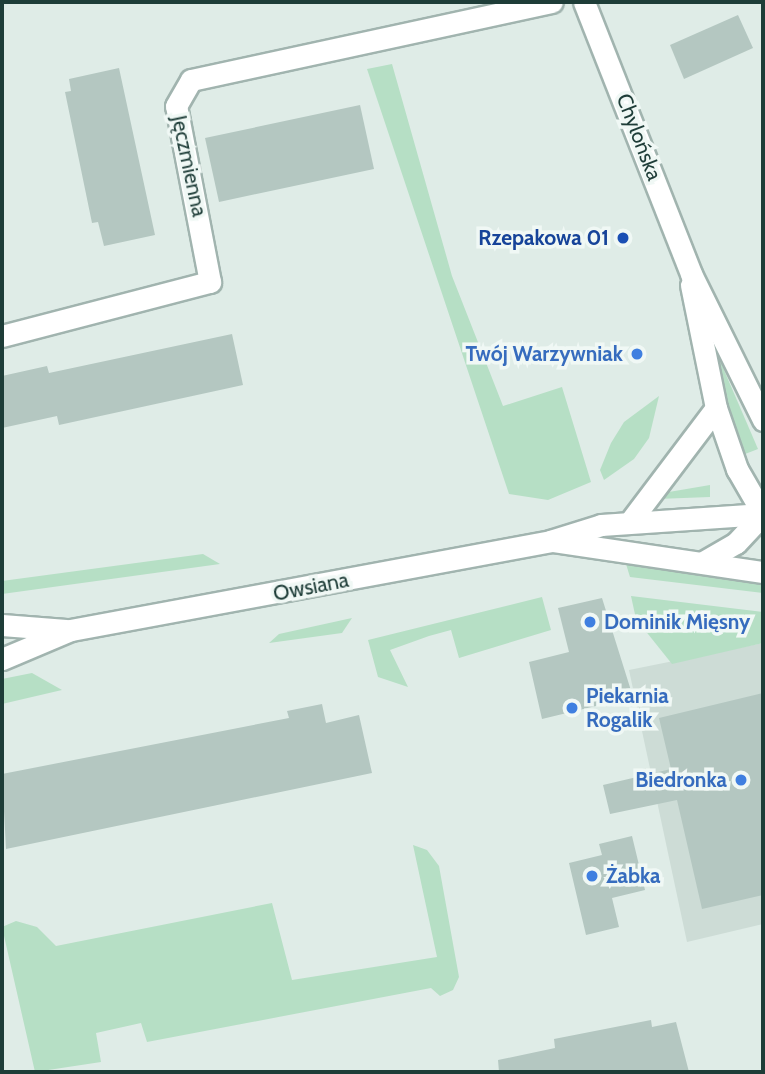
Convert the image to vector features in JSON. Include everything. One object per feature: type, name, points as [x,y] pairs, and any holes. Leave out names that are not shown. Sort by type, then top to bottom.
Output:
[{"type":"street","name":"Jęczmienna","points":[[2,336],[210,282],[176,106],[191,80],[552,2]]},
{"type":"street","name":"Chylońska","points":[[584,2],[691,274],[763,420]]},
{"type":"street","name":"Chylońska","points":[[691,274],[691,306],[716,408],[737,469],[763,514]]},
{"type":"street","points":[[632,519],[716,408]]},
{"type":"street","points":[[703,562],[736,543],[763,514]]},
{"type":"street","name":"Owsiana","points":[[2,659],[71,630],[550,541],[632,519],[763,514]]},
{"type":"street","name":"Owsiana","points":[[550,541],[703,562]]},
{"type":"street","points":[[703,562],[763,572]]},
{"type":"street","name":"Owsiana","points":[[2,625],[71,630]]},
{"type":"shaded area","points":[[763,643],[763,924],[687,942],[629,670]]},
{"type":"green space","points":[[392,64],[452,276],[503,406],[562,387],[591,482],[548,500],[509,494],[367,69]]},
{"type":"green space","points":[[699,312],[758,449],[740,456]]},
{"type":"green space","points":[[659,396],[649,438],[634,459],[604,480],[600,470],[611,443],[624,422]]},
{"type":"green space","points":[[710,485],[710,497],[657,499],[663,493]]},
{"type":"green space","points":[[203,554],[220,564],[2,594],[2,581]]},
{"type":"green space","points":[[626,564],[763,579],[763,593],[630,577]]},
{"type":"green space","points":[[631,596],[763,612],[763,643],[672,664],[636,619]]},
{"type":"green space","points":[[542,597],[551,630],[459,658],[451,630],[390,650],[408,687],[378,677],[368,640]]},
{"type":"green space","points":[[352,618],[342,633],[269,643],[279,634]]},
{"type":"green space","points":[[32,673],[62,690],[2,704],[2,679]]},
{"type":"green space","points":[[413,845],[427,850],[439,866],[459,977],[453,990],[440,996],[431,988],[147,1042],[141,1023],[96,1033],[101,1062],[35,1072],[2,927],[16,921],[37,927],[56,946],[272,903],[292,980],[437,957]]},
{"type":"building","points":[[738,15],[753,48],[684,79],[670,45]]},
{"type":"building","points":[[119,68],[155,235],[104,246],[98,222],[92,223],[65,92],[71,91],[69,79]]},
{"type":"building","points":[[360,105],[374,169],[219,202],[205,138]]},
{"type":"building","points":[[232,334],[243,385],[59,425],[57,416],[2,428],[2,376],[47,366],[49,373]]},
{"type":"building","points":[[602,598],[633,697],[542,719],[529,662],[569,652],[558,608]]},
{"type":"building","points":[[763,693],[763,895],[702,909],[677,800],[610,814],[603,785],[671,769],[659,718]]},
{"type":"building","points":[[322,704],[326,723],[359,715],[372,773],[6,849],[2,774],[289,718],[287,711]]},
{"type":"building","points":[[632,836],[645,890],[612,898],[619,927],[586,935],[569,863],[602,855],[599,844]]},
{"type":"building","points":[[651,1020],[652,1027],[676,1022],[689,1072],[499,1072],[498,1060],[555,1048],[554,1039]]},
{"type":"place","name":"Rzepakowa 01","points":[[623,238]]},
{"type":"place","name":"Twój Warzywniak","points":[[637,354]]},
{"type":"place","name":"Dominik Mięsny","points":[[590,622]]},
{"type":"place","name":"Piekarnia Rogalik","points":[[572,708]]},
{"type":"place","name":"Biedronka","points":[[741,780]]},
{"type":"place","name":"Żabka","points":[[592,876]]}]
